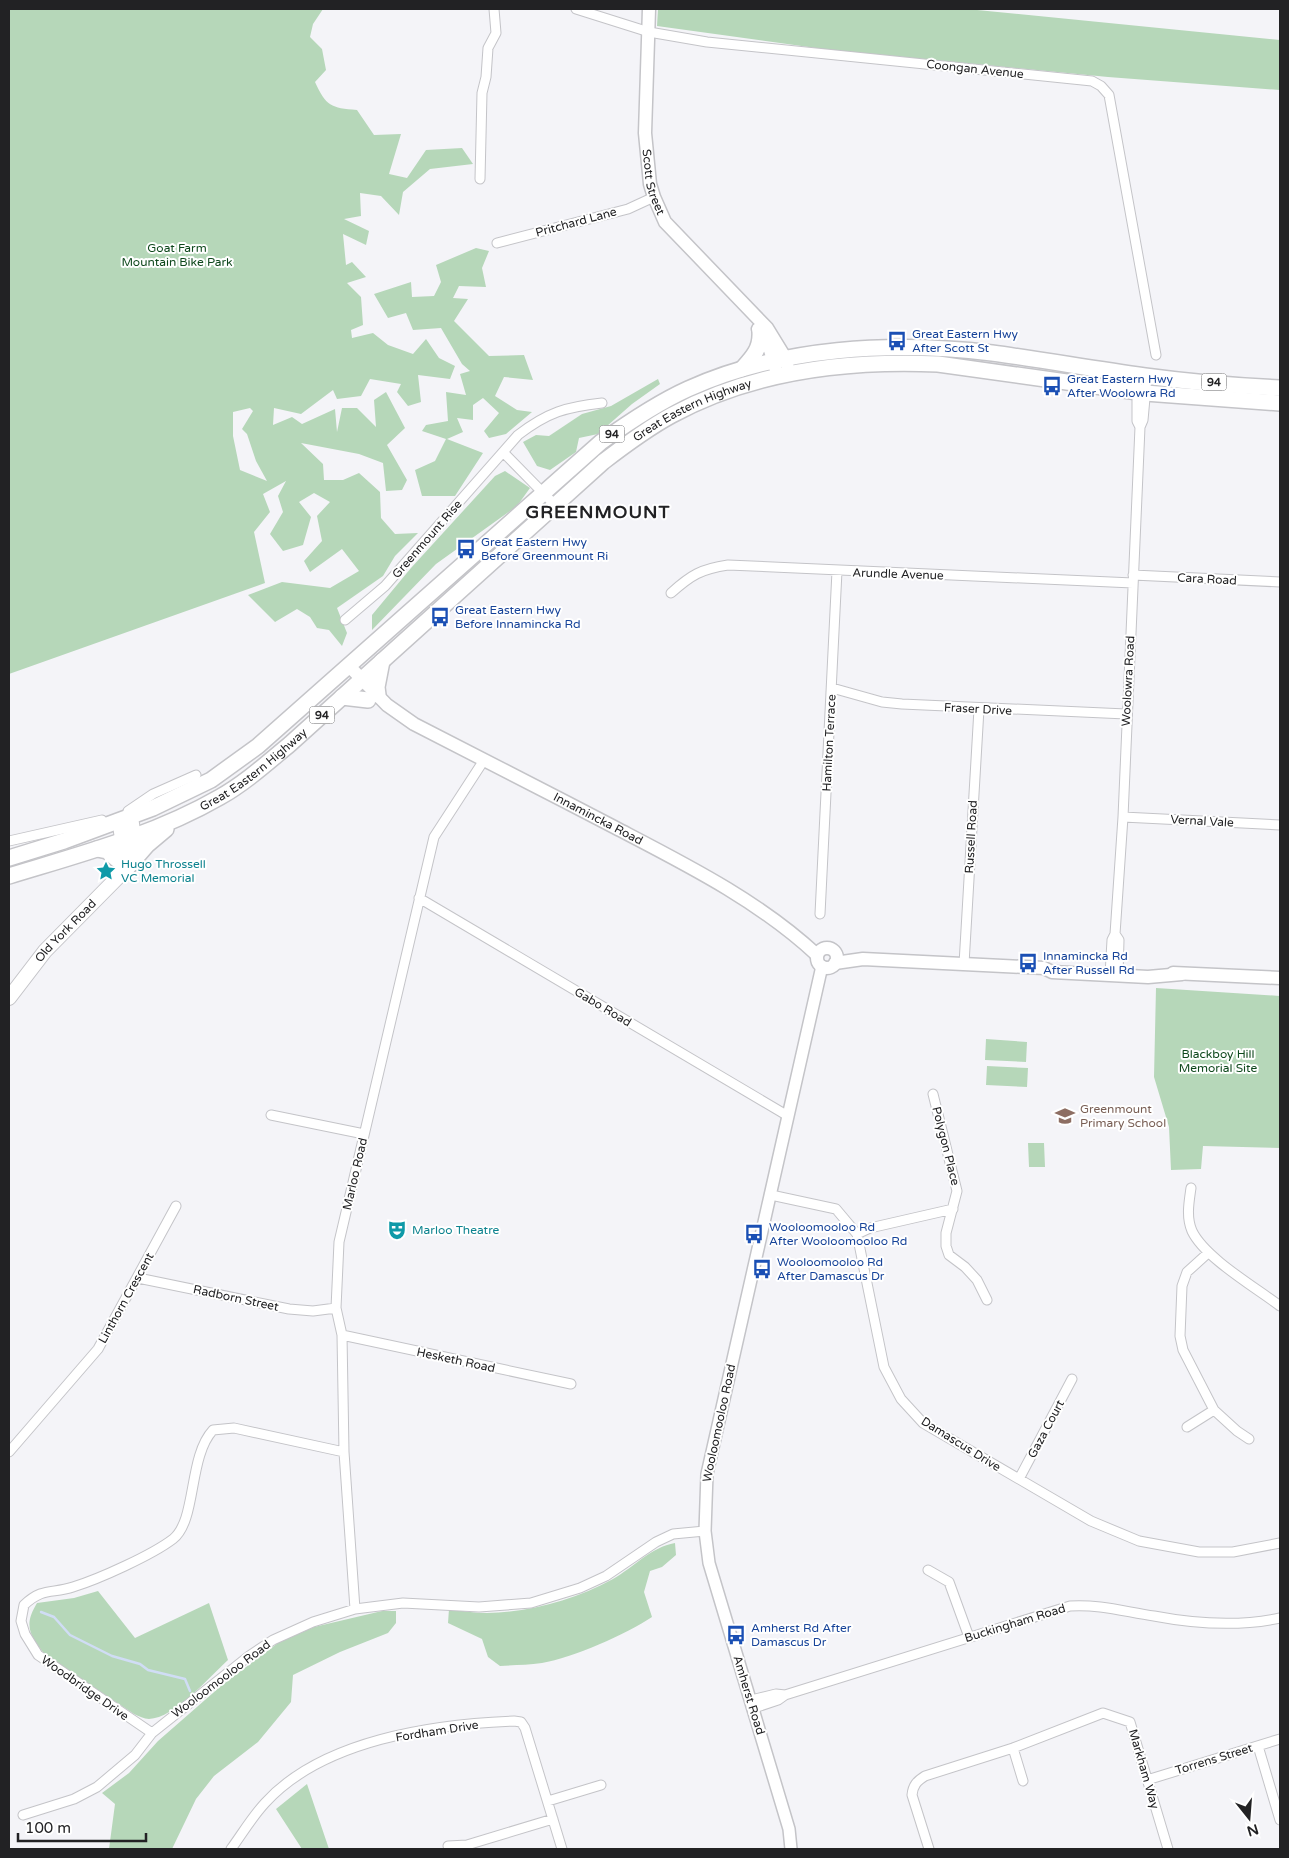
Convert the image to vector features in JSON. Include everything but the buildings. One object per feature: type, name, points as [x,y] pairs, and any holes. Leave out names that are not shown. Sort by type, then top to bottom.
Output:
[{"type":"highway","points":[[742,369],[756,352],[761,342],[760,332]]},
{"type":"highway","name":"Great Eastern Highway","points":[[9,876],[130,838],[187,814],[249,778],[359,682],[554,504],[603,462],[666,419],[694,404],[782,368],[856,350],[925,349],[990,353],[1142,376],[1280,388]]},
{"type":"highway","name":"Great Eastern Highway","points":[[9,858],[125,819],[178,790],[210,780],[258,746],[601,442],[646,411],[690,388],[742,369],[938,364],[1141,392],[1280,404]]},
{"type":"highway","points":[[342,697],[378,700],[377,687],[382,661]]},
{"type":"highway","points":[[97,849],[107,851],[127,868],[158,835],[187,814]]},
{"type":"main road","name":"Scott Street","points":[[649,9],[645,133],[650,184],[654,197],[665,222],[777,342],[782,368]]},
{"type":"main road","name":"Scott Street","points":[[754,317],[760,332],[782,368]]},
{"type":"main road","name":"Innamincka Road","points":[[345,668],[378,700],[414,724],[641,841],[756,905],[805,942],[810,941],[827,959],[854,956],[863,959],[1044,968],[1052,972],[1114,971],[1148,977],[1182,974],[1280,978]]},
{"type":"main road","points":[[125,819],[130,838],[123,858],[127,868]]},
{"type":"main road","name":"Old York Road","points":[[9,998],[45,951],[127,868]]},
{"type":"street","points":[[480,179],[482,94],[486,77],[488,48],[496,33],[494,9]]},
{"type":"street","name":"Coongan Avenue","points":[[576,9],[649,32],[707,42],[1092,81],[1101,86],[1109,95],[1156,356]]},
{"type":"street","name":"Pritchard Lane","points":[[497,243],[628,209],[654,197]]},
{"type":"street","name":"Woolowra Road","points":[[1114,971],[1112,940],[1116,934],[1123,817],[1142,376]]},
{"type":"street","name":"Greenmount Rise","points":[[346,620],[385,586],[518,435],[538,420],[557,410],[602,403]]},
{"type":"street","points":[[503,452],[554,504]]},
{"type":"street","name":"Arundle Avenue","points":[[671,592],[693,574],[709,568],[728,565],[837,571],[1133,579]]},
{"type":"street","name":"Hamilton Terrace","points":[[820,914],[837,571]]},
{"type":"street","name":"Cara Road","points":[[1133,579],[1280,582]]},
{"type":"street","name":"Fraser Drive","points":[[832,688],[882,702],[979,709],[1126,714]]},
{"type":"street","name":"Russell Road","points":[[964,964],[979,709]]},
{"type":"street","name":"Marloo Road","points":[[355,1609],[344,1452],[342,1335],[336,1308],[339,1242],[434,837],[484,760]]},
{"type":"street","points":[[9,841],[80,826],[122,814],[136,807],[153,794],[178,790],[196,774]]},
{"type":"street","points":[[178,790],[187,814]]},
{"type":"street","name":"Vernal Vale","points":[[1123,817],[1280,826]]},
{"type":"street","name":"Gabo Road","points":[[419,898],[788,1116]]},
{"type":"street","name":"Wooloomooloo Road","points":[[23,1814],[74,1799],[97,1787],[134,1755],[152,1733],[273,1640],[313,1622],[355,1609],[403,1603],[479,1607],[531,1603],[580,1588],[606,1576],[656,1542],[673,1534],[704,1531],[707,1474],[788,1116],[820,980],[827,959]]},
{"type":"street","name":"Polygon Place","points":[[933,1094],[957,1191],[946,1233],[946,1246],[949,1256],[965,1266],[976,1280],[987,1300]]},
{"type":"street","points":[[271,1115],[364,1134]]},
{"type":"street","points":[[1191,1188],[1188,1212],[1192,1230],[1208,1253],[1280,1306]]},
{"type":"street","name":"Damascus Drive","points":[[771,1195],[836,1210],[857,1234],[884,1368],[901,1398],[924,1423],[1092,1521],[1139,1541],[1199,1552],[1233,1552],[1280,1543]]},
{"type":"street","name":"Linthorn Crescent","points":[[9,1452],[98,1349],[176,1206]]},
{"type":"street","points":[[857,1234],[870,1228],[953,1209]]},
{"type":"street","points":[[1208,1253],[1187,1272],[1182,1286],[1180,1336],[1188,1364],[1214,1410],[1249,1439]]},
{"type":"street","name":"Radborn Street","points":[[138,1278],[289,1309],[313,1311],[336,1308]]},
{"type":"street","name":"Hesketh Road","points":[[342,1335],[571,1384]]},
{"type":"street","name":"Gaza Court","points":[[1019,1479],[1072,1378]]},
{"type":"street","points":[[1187,1427],[1201,1420],[1214,1410]]},
{"type":"street","name":"Woodbridge Drive","points":[[152,1733],[38,1655],[25,1634],[21,1621],[24,1605],[42,1592],[70,1588],[93,1580],[174,1538],[184,1522],[200,1448],[213,1430],[234,1428],[344,1452]]},
{"type":"street","name":"Amherst Road","points":[[704,1531],[712,1576],[789,1829],[791,1849]]},
{"type":"street","points":[[928,1570],[949,1582],[969,1637]]},
{"type":"street","name":"Buckingham Road","points":[[752,1704],[778,1700],[785,1695],[1045,1613],[1084,1605],[1195,1623],[1231,1624],[1280,1618]]},
{"type":"street","name":"Markham Way","points":[[929,1849],[912,1794],[913,1787],[918,1780],[925,1776],[1013,1748],[1103,1713],[1130,1722],[1168,1849]]},
{"type":"street","name":"Fordham Drive","points":[[231,1849],[264,1803],[314,1764],[343,1752],[412,1732],[506,1721],[521,1722],[528,1734],[562,1849]]},
{"type":"street","name":"Torrens Street","points":[[1147,1780],[1280,1739]]},
{"type":"street","points":[[1258,1746],[1280,1820]]},
{"type":"street","points":[[1013,1748],[1024,1782]]},
{"type":"street","points":[[548,1801],[601,1785]]},
{"type":"street","points":[[448,1846],[467,1845],[553,1819]]},
{"type":"street","name":"Amherst Road","points":[[789,1829],[794,1834],[798,1849]]},
{"type":"green space","name":"Goat Farm Mountain Bike Park","points":[[9,9],[323,9],[313,24],[310,37],[322,49],[326,70],[315,82],[326,101],[330,104],[335,107],[357,110],[374,135],[401,134],[389,174],[407,178],[426,150],[462,148],[473,164],[430,169],[403,192],[399,215],[381,196],[360,193],[361,216],[344,219],[369,231],[366,245],[343,234],[346,265],[352,262],[366,277],[347,283],[361,297],[363,325],[351,330],[352,338],[373,333],[388,345],[413,354],[426,339],[439,358],[455,366],[450,379],[418,375],[421,402],[408,406],[397,392],[401,384],[370,379],[361,396],[337,399],[333,390],[301,414],[274,408],[273,425],[292,417],[302,424],[335,409],[337,432],[342,408],[357,408],[376,427],[374,400],[386,392],[405,428],[387,445],[407,480],[402,490],[386,491],[383,463],[359,454],[301,443],[323,464],[324,480],[343,480],[359,473],[380,492],[381,518],[395,534],[418,533],[395,556],[383,576],[337,608],[347,633],[342,646],[329,630],[317,628],[310,617],[297,609],[275,622],[248,595],[282,582],[330,588],[359,571],[342,549],[310,572],[304,561],[322,541],[317,516],[330,502],[314,493],[299,502],[311,517],[303,545],[283,551],[270,534],[283,512],[278,496],[286,481],[263,494],[270,512],[254,532],[265,583],[9,674]],"holes":[[[250,408],[253,411],[242,429],[247,434],[256,461],[267,481],[240,470],[233,436],[233,412]]]},
{"type":"green space","points":[[658,9],[967,9],[1280,40],[1280,90],[1108,77],[823,49],[657,26]]},
{"type":"green space","points":[[476,248],[489,251],[482,268],[486,287],[459,286],[453,298],[468,299],[454,321],[489,356],[524,355],[533,380],[504,377],[495,396],[517,410],[532,412],[506,434],[489,438],[484,431],[499,413],[483,398],[473,405],[473,420],[457,418],[463,432],[447,439],[483,453],[455,496],[422,496],[415,470],[435,461],[446,439],[422,431],[426,425],[448,421],[446,392],[466,395],[460,374],[470,371],[462,364],[441,328],[413,330],[406,313],[388,318],[374,294],[411,282],[412,297],[434,296],[441,282],[436,265]]},
{"type":"green space","points":[[658,379],[660,384],[632,404],[598,434],[579,438],[576,452],[550,470],[537,466],[523,442],[536,435],[549,436],[582,414],[611,406]]},
{"type":"green space","points":[[505,471],[530,488],[517,506],[436,564],[372,630],[372,615],[411,568],[495,476]]},
{"type":"green space","name":"Blackboy Hill Memorial Site","points":[[1156,988],[1280,996],[1280,1148],[1203,1146],[1201,1169],[1171,1170],[1169,1127],[1154,1077]]},
{"type":"green space","points":[[986,1039],[1027,1042],[1026,1062],[985,1060]]},
{"type":"green space","points":[[987,1066],[1028,1068],[1027,1087],[986,1085]]},
{"type":"green space","points":[[1028,1143],[1044,1143],[1045,1167],[1029,1167]]},
{"type":"green space","points":[[675,1543],[676,1555],[662,1567],[650,1571],[644,1592],[652,1617],[614,1638],[584,1651],[542,1663],[500,1666],[488,1657],[482,1639],[448,1623],[449,1609],[478,1613],[503,1612],[552,1604],[568,1599],[613,1579],[650,1553]]},
{"type":"green space","points":[[98,1591],[135,1638],[209,1603],[228,1660],[191,1696],[170,1712],[149,1719],[134,1714],[45,1655],[35,1642],[30,1630],[30,1618],[37,1603],[74,1598]]},
{"type":"green space","points":[[382,1611],[396,1611],[396,1623],[388,1633],[340,1652],[293,1675],[291,1702],[258,1742],[214,1776],[196,1799],[172,1849],[109,1849],[115,1804],[102,1793],[129,1773],[158,1741],[221,1686],[278,1643],[314,1627]]},
{"type":"green space","points":[[307,1784],[329,1849],[302,1849],[276,1809]]},
{"type":"waterway","points":[[41,1612],[54,1617],[70,1635],[112,1656],[140,1664],[148,1670],[185,1679],[190,1691]]},
{"type":"place","name":"Great Eastern Hwy After Scott St","points":[[897,341]]},
{"type":"place","name":"Great Eastern Hwy After Woolowra Rd","points":[[1052,386]]},
{"type":"place","name":"Great Eastern Hwy Before Greenmount Ri","points":[[466,549]]},
{"type":"place","name":"Great Eastern Hwy Before Innamincka Rd","points":[[440,617]]},
{"type":"place","name":"Hugo Throssell VC Memorial","points":[[106,871]]},
{"type":"place","name":"Innamincka Rd After Russell Rd","points":[[1028,963]]},
{"type":"place","name":"Greenmount Primary School","points":[[1065,1116]]},
{"type":"place","name":"Marloo Theatre","points":[[397,1230]]},
{"type":"place","name":"Wooloomooloo Rd After Wooloomooloo Rd","points":[[754,1234]]},
{"type":"place","name":"Wooloomooloo Rd After Damascus Dr","points":[[762,1269]]},
{"type":"place","name":"Amherst Rd After Damascus Dr","points":[[736,1635]]},
{"type":"district","name":"GREENMOUNT","points":[[598,512]]}]
